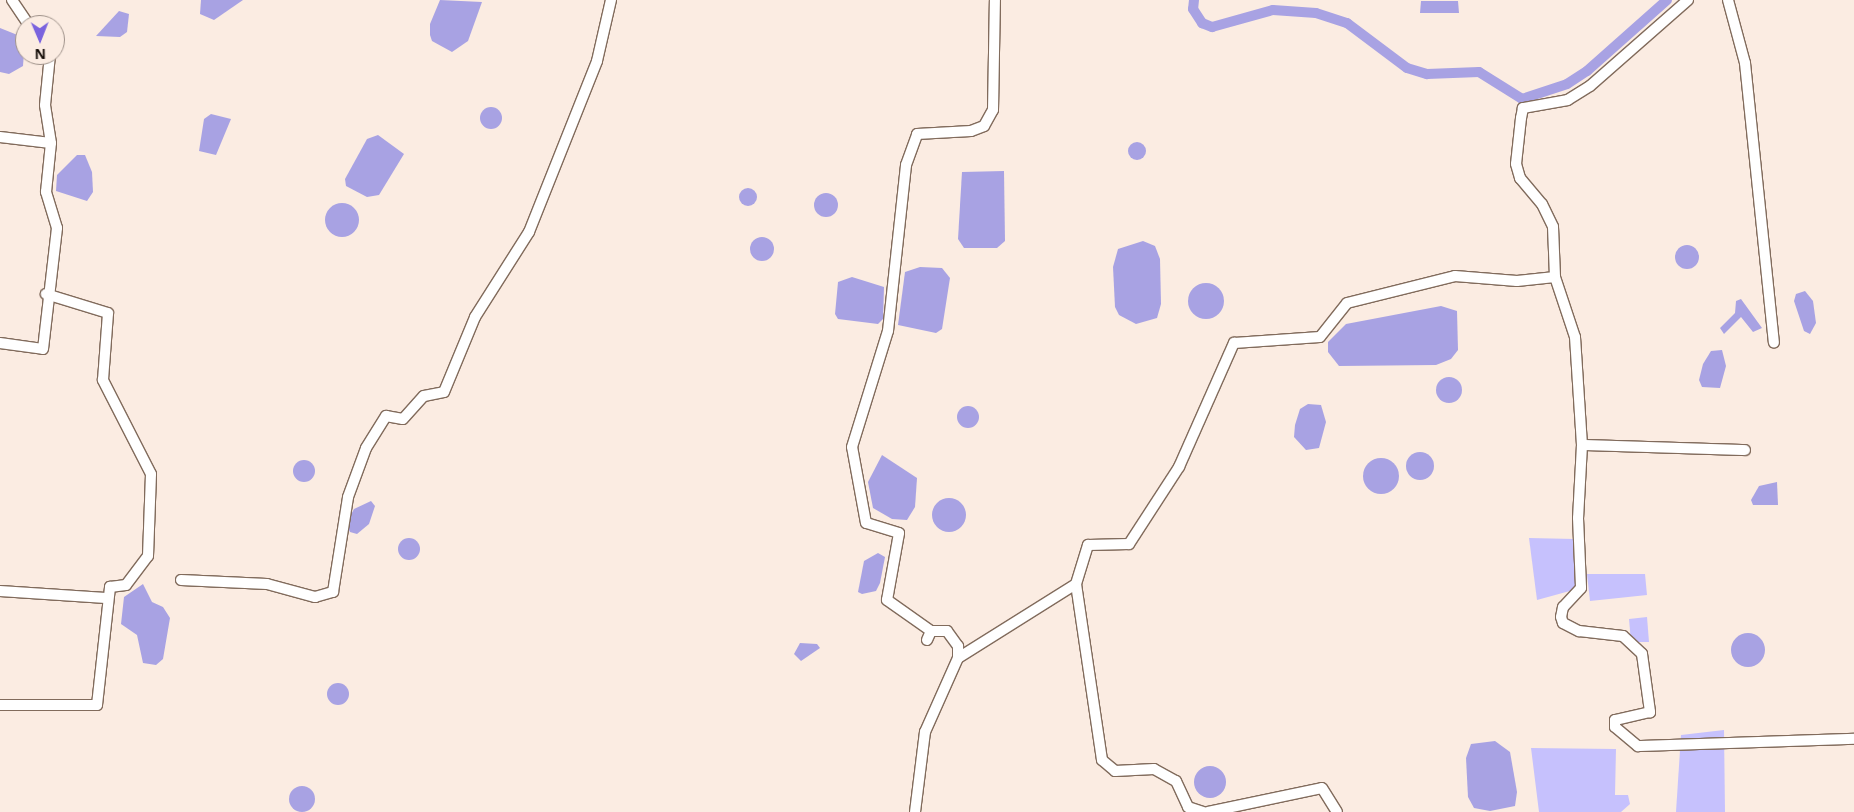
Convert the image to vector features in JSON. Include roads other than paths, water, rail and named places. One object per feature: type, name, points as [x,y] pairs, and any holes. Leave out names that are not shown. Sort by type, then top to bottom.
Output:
[{"type":"street","points":[[12,0],[22,15]]},
{"type":"street","points":[[181,580],[267,584],[315,597],[333,592],[348,497],[366,448],[386,416],[403,419],[424,396],[444,392],[475,317],[529,232],[597,61],[611,0]]},
{"type":"street","points":[[915,812],[925,732],[958,658],[958,646],[947,631],[929,636],[887,600],[899,533],[866,522],[852,447],[888,331],[906,165],[917,134],[971,131],[984,126],[993,110],[995,0]]},
{"type":"street","points":[[1688,0],[1590,86],[1568,100],[1523,108],[1516,164],[1520,178],[1542,204],[1546,220],[1553,227],[1555,277],[1576,337],[1582,445],[1578,518],[1581,588],[1567,602],[1561,617],[1563,623],[1580,631],[1623,636],[1642,654],[1650,712],[1621,716],[1615,720],[1615,727],[1638,746],[1854,739]]},
{"type":"street","points":[[1728,0],[1745,63],[1774,343]]},
{"type":"street","points":[[0,343],[43,349],[46,294],[57,228],[46,192],[51,143],[45,105],[49,65]]},
{"type":"street","points":[[0,137],[51,143]]},
{"type":"street","points":[[1203,812],[1188,807],[1176,781],[1154,769],[1115,770],[1102,760],[1076,584],[1088,545],[1129,544],[1179,467],[1234,343],[1320,337],[1347,303],[1455,276],[1517,281],[1555,277]]},
{"type":"street","points":[[0,706],[97,705],[106,598],[110,587],[126,585],[148,556],[151,474],[102,380],[108,313],[46,294]]},
{"type":"street","points":[[1582,445],[1745,450]]},
{"type":"street","points":[[958,658],[1076,584]]},
{"type":"street","points":[[0,591],[106,598]]},
{"type":"street","points":[[1208,812],[1322,788],[1337,812]]},
{"type":"waterway","points":[[1194,0],[1193,9],[1202,23],[1212,27],[1273,10],[1316,13],[1347,23],[1407,68],[1427,74],[1479,72],[1522,99],[1567,84],[1587,71],[1667,0]]}]
